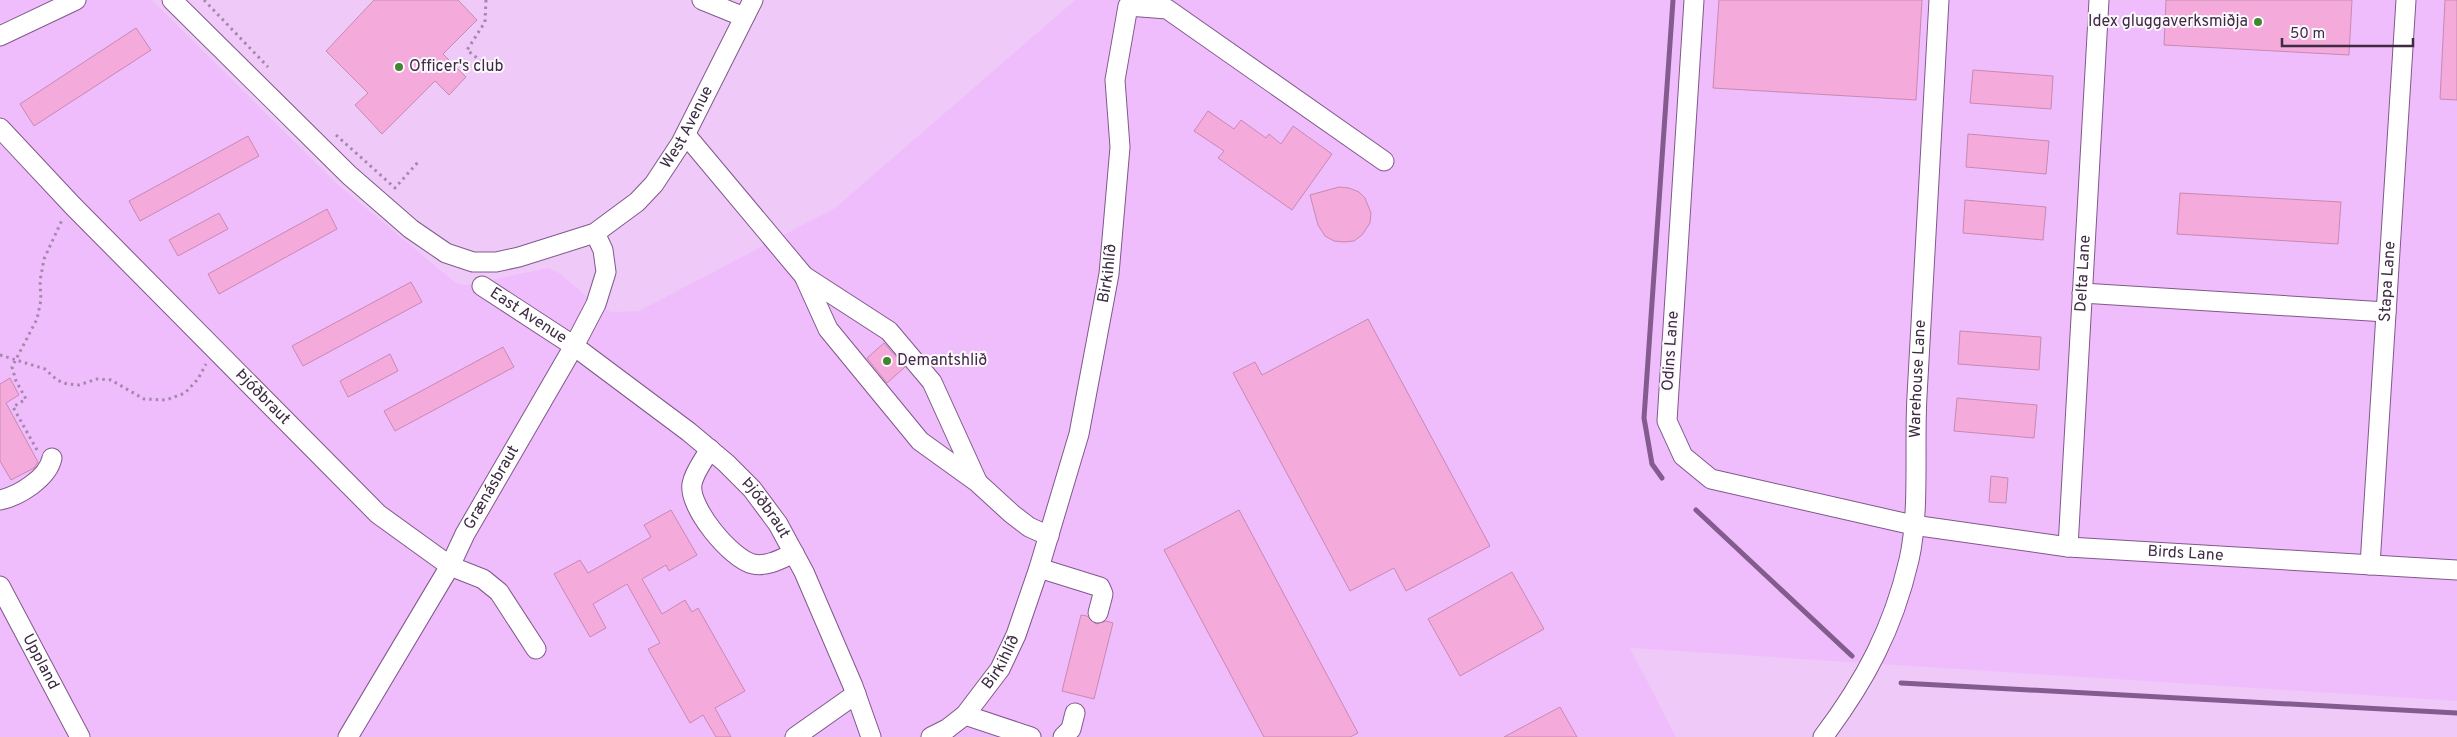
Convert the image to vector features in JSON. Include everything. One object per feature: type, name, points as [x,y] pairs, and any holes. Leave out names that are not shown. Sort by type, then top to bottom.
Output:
[{"type":"street","points":[[0,36],[76,0]]},
{"type":"street","points":[[172,0],[349,175],[411,229],[446,253],[473,262],[496,262],[519,257],[594,233]]},
{"type":"street","points":[[702,0],[744,17]]},
{"type":"street","name":"West Avenue","points":[[594,233],[637,202],[654,184],[686,135],[753,0]]},
{"type":"street","name":"Odins Lane","points":[[1694,0],[1667,422],[1683,456],[1711,479],[1913,526]]},
{"type":"street","name":"Warehouse Lane","points":[[1823,737],[1858,686],[1890,626],[1909,558],[1913,526],[1916,415],[1939,0]]},
{"type":"street","name":"Delta Lane","points":[[2068,547],[2099,0]]},
{"type":"street","name":"Stapa Lane","points":[[2370,565],[2406,0]]},
{"type":"street","name":"Birkihlíð","points":[[931,737],[947,730],[965,715],[1000,669],[1016,635],[1039,568],[1079,434],[1109,274],[1120,147],[1114,80],[1128,6],[1167,9],[1384,160]]},
{"type":"street","name":"Þjóðbraut","points":[[0,128],[73,206],[378,514],[450,566],[483,579],[499,592],[536,649]]},
{"type":"street","points":[[686,135],[804,276],[828,328],[920,441],[977,482],[1029,527],[1049,536]]},
{"type":"street","name":"Grænásbraut","points":[[348,737],[450,566],[465,534],[574,346],[596,304],[606,272],[603,250],[594,233]]},
{"type":"street","points":[[804,276],[889,331],[932,382],[977,482]]},
{"type":"street","name":"East Avenue","points":[[482,286],[574,346]]},
{"type":"street","points":[[2082,293],[2386,312]]},
{"type":"street","name":"Þjóðbraut","points":[[574,346],[710,450],[752,489],[778,524],[794,553],[856,694],[871,737]]},
{"type":"street","points":[[710,450],[692,483],[692,492],[696,502],[720,540],[740,558],[753,564],[770,563],[794,553]]},
{"type":"street","points":[[0,500],[16,494],[40,477],[50,466],[52,458]]},
{"type":"street","name":"Birds Lane","points":[[1913,526],[2068,547],[2457,570]]},
{"type":"street","points":[[1039,568],[1100,587],[1104,594],[1098,613]]},
{"type":"street","name":"Uppland","points":[[0,586],[80,737]]},
{"type":"street","points":[[795,737],[856,694]]},
{"type":"street","points":[[1063,737],[1071,729],[1075,713]]},
{"type":"street","points":[[965,715],[1031,737]]},
{"type":"path","points":[[204,0],[272,72]]},
{"type":"path","points":[[486,0],[485,22],[467,50],[487,66]]},
{"type":"path","points":[[329,128],[395,188],[418,162]]},
{"type":"path","points":[[52,458],[39,454],[14,407],[26,399],[16,381],[12,367],[37,319],[41,300],[40,281],[44,259],[59,224],[73,206]]},
{"type":"path","points":[[0,355],[45,369],[57,380],[67,384],[79,385],[98,379],[111,380],[144,399],[166,400],[185,393],[198,379],[205,365],[219,354]]},
{"type":"shaded area","points":[[0,0],[152,0],[337,184],[456,283],[466,285],[548,268],[559,273],[596,304],[611,312],[639,311],[835,208],[1075,0],[2457,0],[2457,701],[1630,648],[1676,737],[0,737]]},
{"type":"building","name":"Officer's club","points":[[374,0],[458,0],[477,20],[443,54],[466,77],[449,95],[435,81],[382,134],[355,105],[368,93],[326,51]]},
{"type":"building","points":[[1719,0],[1922,0],[1916,100],[1713,88]]},
{"type":"building","name":"Idex gluggaverksmiðja","points":[[2166,0],[2352,0],[2349,55],[2164,45]]},
{"type":"building","points":[[2445,0],[2457,0],[2457,100],[2440,99]]},
{"type":"building","points":[[136,28],[151,50],[34,126],[20,104]]},
{"type":"building","points":[[1973,70],[2053,76],[2051,109],[1970,103]]},
{"type":"building","points":[[1208,111],[1234,129],[1241,120],[1266,138],[1269,134],[1281,144],[1293,126],[1332,154],[1292,210],[1218,158],[1224,151],[1194,131]]},
{"type":"building","points":[[1968,134],[2049,141],[2046,174],[1966,167]]},
{"type":"building","points":[[248,136],[259,156],[140,221],[129,201]]},
{"type":"building","points":[[1339,187],[1359,192],[1365,198],[1371,213],[1370,223],[1362,235],[1354,241],[1334,241],[1325,236],[1318,225],[1310,195]]},
{"type":"building","points":[[2180,193],[2341,202],[2338,244],[2177,234]]},
{"type":"building","points":[[1965,200],[2046,207],[2043,240],[1963,233]]},
{"type":"building","points":[[327,209],[337,229],[219,294],[208,274]]},
{"type":"building","points":[[219,213],[228,229],[178,256],[169,240]]},
{"type":"building","points":[[411,282],[422,302],[303,366],[292,346]]},
{"type":"building","points":[[1368,319],[1490,546],[1406,591],[1394,568],[1350,591],[1233,373],[1255,362],[1262,375]]},
{"type":"building","points":[[1960,331],[2041,337],[2039,370],[1958,364]]},
{"type":"building","name":"Demantshlið","points":[[884,343],[905,367],[887,383],[867,358]]},
{"type":"building","points":[[503,347],[514,367],[395,431],[384,411]]},
{"type":"building","points":[[390,354],[398,371],[348,397],[340,381]]},
{"type":"building","points":[[10,378],[19,395],[6,403],[38,462],[34,468],[11,480],[0,461],[0,384]]},
{"type":"building","points":[[1957,398],[2037,405],[2034,438],[1954,431]]},
{"type":"building","points":[[1991,476],[2008,478],[2006,503],[1989,502]]},
{"type":"building","points":[[671,510],[697,555],[669,571],[666,565],[642,579],[662,614],[685,600],[692,612],[698,608],[745,691],[715,708],[731,737],[716,737],[703,715],[690,723],[648,649],[660,643],[627,584],[593,604],[606,628],[590,637],[554,574],[580,560],[588,573],[651,537],[644,525]]},
{"type":"building","points":[[1239,510],[1358,733],[1350,737],[1264,737],[1164,550]]},
{"type":"building","points":[[1512,572],[1544,629],[1460,676],[1428,619]]},
{"type":"building","points":[[1081,615],[1087,616],[1096,624],[1106,621],[1113,623],[1094,699],[1062,691]]},
{"type":"building","points":[[1560,707],[1577,737],[1504,737]]},
{"type":"waterway","points":[[1662,478],[1652,464],[1644,418],[1673,0]]},
{"type":"waterway","points":[[1696,510],[1852,656]]},
{"type":"waterway","points":[[1901,683],[2457,713]]},
{"type":"place","name":"Idex gluggaverksmiðja","points":[[2258,22]]},
{"type":"place","name":"Officer's club","points":[[399,67]]},
{"type":"place","name":"Demantshlið","points":[[887,361]]}]
